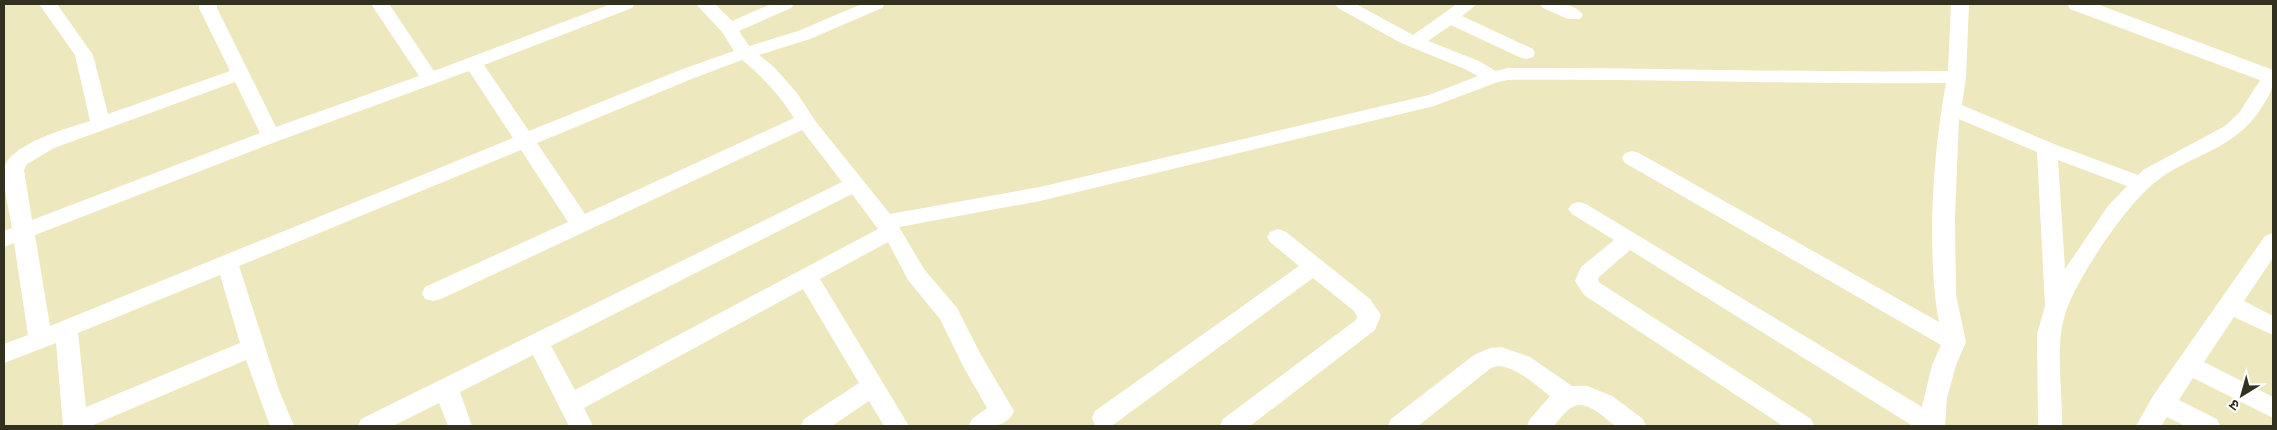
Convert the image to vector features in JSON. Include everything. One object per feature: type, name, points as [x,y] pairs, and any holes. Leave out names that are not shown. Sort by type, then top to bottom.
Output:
[{"type":"street","points":[[48,4],[84,55],[94,90],[100,124]]},
{"type":"street","points":[[208,4],[208,8],[271,136]]},
{"type":"street","points":[[13,235],[271,136],[430,79],[626,4]]},
{"type":"street","points":[[705,4],[729,29],[745,53],[767,71],[790,98],[805,121],[888,227],[916,274],[949,314],[971,359],[1006,419],[981,426]]},
{"type":"street","points":[[729,29],[785,4]]},
{"type":"street","points":[[4,354],[687,74],[804,34],[876,4]]},
{"type":"street","points":[[1344,4],[1415,42],[1472,65],[1493,77]]},
{"type":"street","points":[[1415,42],[1468,4]]},
{"type":"street","points":[[1549,4],[1574,15]]},
{"type":"street","points":[[1579,209],[1932,426],[1935,398],[1944,364],[1954,342],[1945,295],[1944,217],[1951,108],[1958,77],[1960,4]]},
{"type":"street","points":[[2050,426],[2049,334],[2056,307],[2071,277],[2115,211],[2150,175],[2232,131],[2246,117],[2272,78],[2078,4]]},
{"type":"street","points":[[385,5],[430,79]]},
{"type":"street","points":[[1449,17],[1526,53]]},
{"type":"street","points":[[473,62],[581,225]]},
{"type":"street","points":[[40,339],[13,235],[14,170],[18,160],[47,143],[241,73]]},
{"type":"street","points":[[571,404],[808,278],[888,227],[1040,194],[1434,100],[1493,77],[1544,73],[1867,78],[1958,77]]},
{"type":"street","points":[[1951,108],[2047,149],[2141,184]]},
{"type":"street","points":[[433,293],[805,121]]},
{"type":"street","points":[[2047,149],[2056,307]]},
{"type":"street","points":[[1632,158],[1954,342]]},
{"type":"street","points":[[370,426],[856,184]]},
{"type":"street","points":[[1232,426],[1367,324],[1370,315],[1362,305],[1278,237]]},
{"type":"street","points":[[1628,240],[1589,273],[1586,281],[1592,289],[1802,426]]},
{"type":"street","points":[[2148,426],[2162,402],[2231,305],[2266,267],[2273,241]]},
{"type":"street","points":[[227,263],[279,425]]},
{"type":"street","points":[[1104,418],[1314,266]]},
{"type":"street","points":[[808,278],[897,426]]},
{"type":"street","points":[[2231,305],[2273,326]]},
{"type":"street","points":[[66,329],[75,424],[254,347]]},
{"type":"street","points":[[538,343],[581,426]]},
{"type":"street","points":[[1401,426],[1478,365],[1491,357],[1506,357],[1519,362],[1568,396]]},
{"type":"street","points":[[2189,365],[2273,408]]},
{"type":"street","points":[[813,426],[873,386]]},
{"type":"street","points":[[446,388],[460,426]]},
{"type":"street","points":[[1539,426],[1568,396],[1584,394],[1600,401],[1634,426]]},
{"type":"street","points":[[2162,402],[2208,426]]}]
